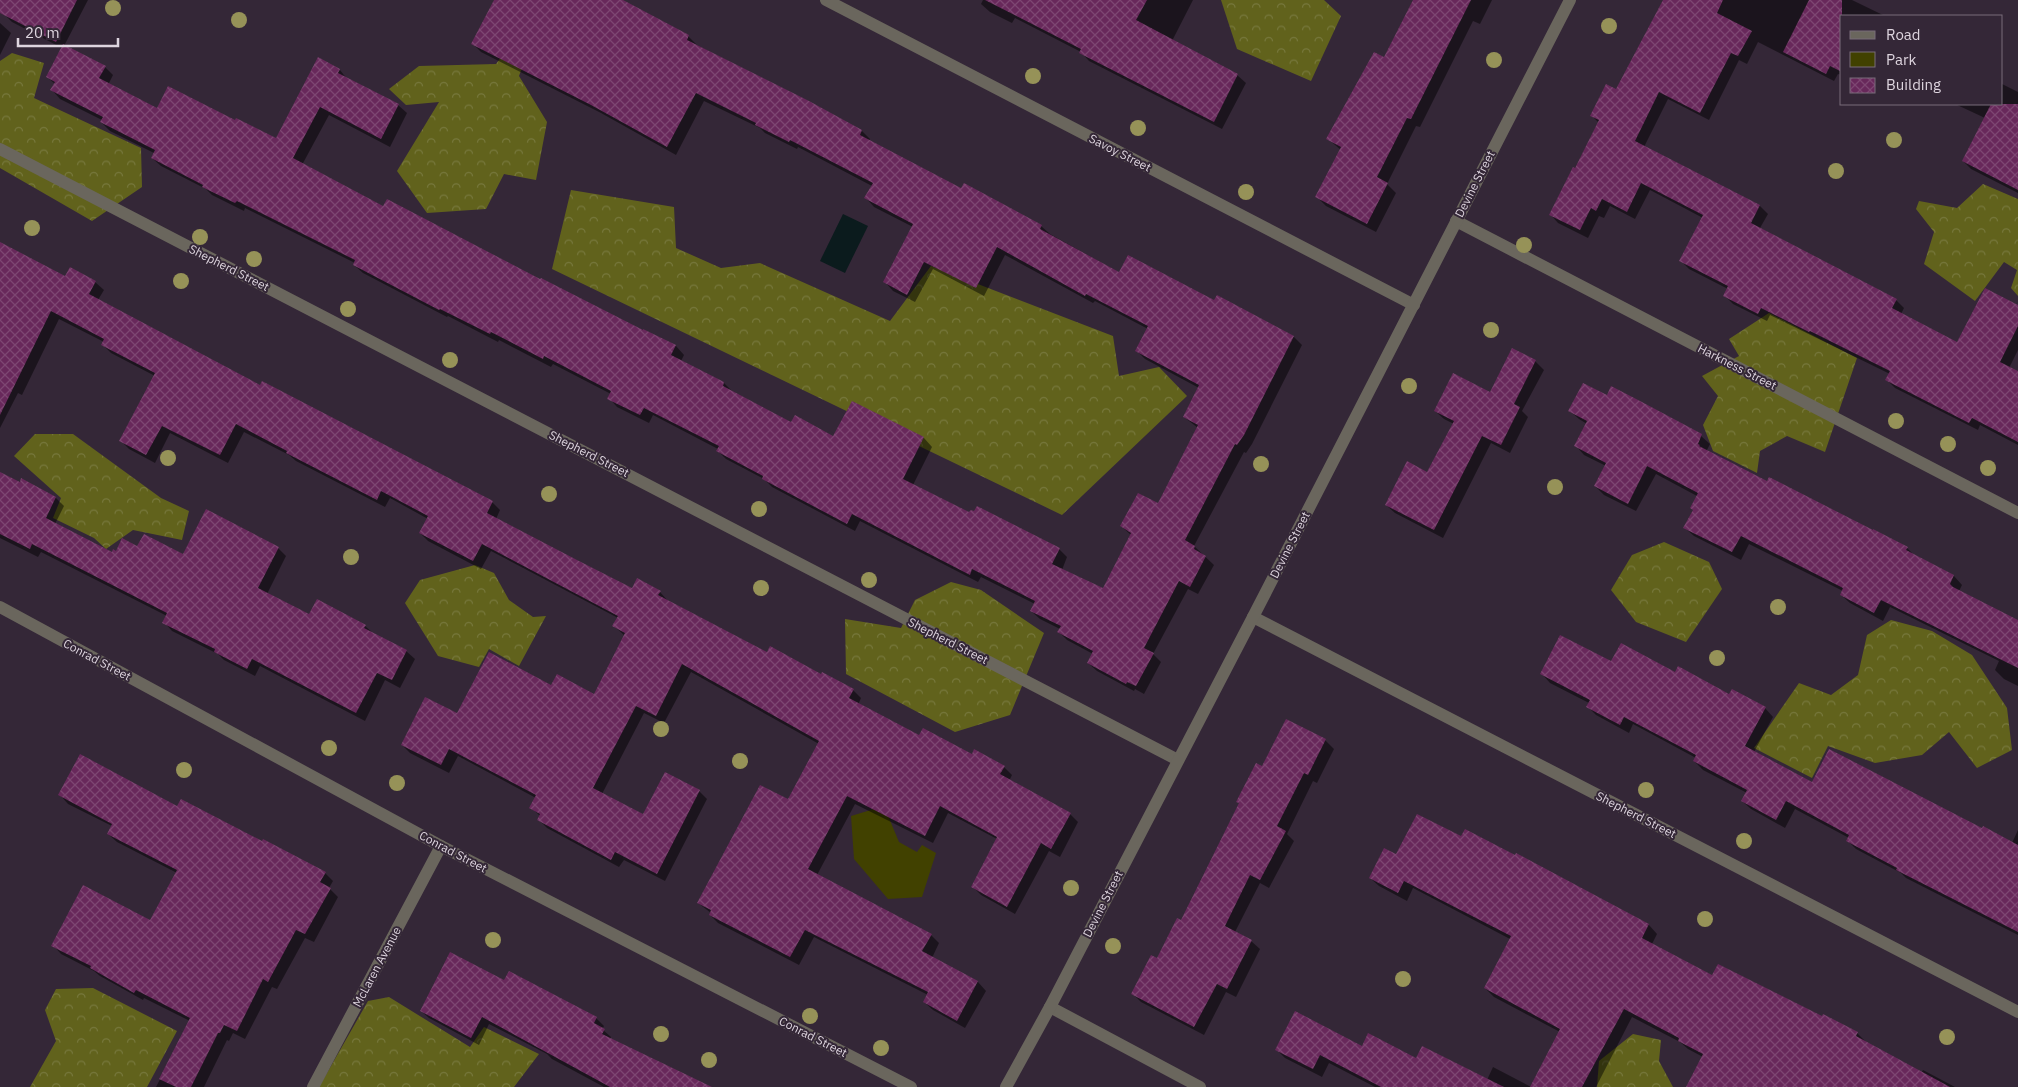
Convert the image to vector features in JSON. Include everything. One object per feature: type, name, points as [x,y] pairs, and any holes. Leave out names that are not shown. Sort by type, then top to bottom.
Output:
[{"type":"street","name":"Savoy Street","points":[[826,0],[1414,305]]},
{"type":"street","name":"Devine Street","points":[[1006,1087],[1050,1008],[1253,617],[1570,0]]},
{"type":"street","name":"Shepherd Street","points":[[0,149],[1178,760]]},
{"type":"street","name":"Harkness Street","points":[[1456,221],[2018,513]]},
{"type":"street","name":"Conrad Street","points":[[0,607],[441,846],[911,1087]]},
{"type":"street","name":"Shepherd Street","points":[[1253,617],[2018,1012]]},
{"type":"street","name":"McLaren Avenue","points":[[314,1087],[441,846]]},
{"type":"street","points":[[1050,1008],[1200,1087]]},
{"type":"green space","points":[[1221,0],[1324,0],[1341,16],[1311,81],[1237,49]]},
{"type":"green space","points":[[507,49],[525,60],[519,76],[547,122],[536,180],[504,174],[486,209],[427,213],[397,171],[439,102],[406,105],[389,89],[419,66],[496,64]]},
{"type":"green space","points":[[12,53],[44,63],[34,98],[141,148],[142,187],[92,221],[0,168],[0,61]]},
{"type":"green space","points":[[1983,184],[2018,199],[2018,296],[2011,288],[2017,270],[2004,262],[1975,301],[1924,264],[1934,232],[1916,209],[1919,201],[1957,208]]},
{"type":"green space","points":[[571,190],[674,207],[676,248],[721,268],[760,263],[890,321],[931,266],[1113,336],[1119,376],[1159,367],[1187,396],[1062,515],[552,269]]},
{"type":"green space","points":[[1769,313],[1857,358],[1825,452],[1787,436],[1760,451],[1757,473],[1713,451],[1703,425],[1718,396],[1702,376],[1739,356],[1729,339]]},
{"type":"green space","points":[[35,434],[73,434],[161,498],[189,511],[182,540],[133,530],[106,549],[94,538],[53,518],[61,498],[14,456]]},
{"type":"green space","points":[[1664,542],[1709,562],[1722,589],[1686,642],[1636,622],[1611,590],[1632,555]]},
{"type":"green space","points":[[475,565],[494,573],[509,600],[533,617],[546,616],[519,666],[489,649],[479,667],[438,656],[405,603],[420,580]]},
{"type":"green space","points":[[951,582],[981,590],[1044,633],[1010,715],[955,732],[846,674],[845,619],[901,628],[915,600]]},
{"type":"green space","points":[[1891,620],[1932,631],[1972,655],[2007,708],[2012,750],[1977,768],[1949,732],[1922,755],[1875,763],[1828,746],[1812,778],[1754,748],[1799,683],[1831,695],[1858,675],[1867,635]]},
{"type":"green space","points":[[884,806],[899,842],[917,852],[922,845],[936,853],[922,897],[888,899],[854,859],[851,816]]},
{"type":"green space","points":[[93,988],[177,1031],[147,1087],[30,1087],[56,1041],[45,1010],[56,989]]},
{"type":"green space","points":[[389,997],[470,1047],[484,1027],[539,1054],[514,1087],[319,1087],[368,1001]]},
{"type":"green space","points":[[1633,1034],[1661,1040],[1659,1061],[1673,1087],[1597,1087],[1599,1061]]},
{"type":"shaded area","points":[[843,214],[868,226],[845,273],[820,261]]},
{"type":"building","points":[[0,0],[77,0],[56,42],[0,13]]},
{"type":"building","points":[[494,0],[623,0],[689,35],[687,40],[809,101],[862,130],[860,135],[961,188],[964,183],[1042,225],[1040,229],[1119,272],[1128,255],[1214,300],[1217,295],[1294,336],[1244,435],[1237,445],[1235,444],[1185,540],[1195,546],[1194,549],[1206,556],[1190,587],[1179,581],[1144,648],[1154,653],[1136,686],[1127,682],[1126,684],[1087,663],[1093,651],[1057,632],[1061,626],[1030,611],[1035,601],[972,569],[970,575],[852,514],[847,524],[762,479],[763,476],[716,451],[719,446],[644,408],[640,415],[607,399],[611,391],[544,356],[543,359],[491,332],[490,334],[439,310],[353,265],[355,260],[237,201],[235,203],[202,187],[203,185],[151,158],[155,150],[100,122],[103,117],[50,90],[55,82],[46,77],[63,44],[106,66],[99,78],[157,108],[168,86],[235,120],[236,118],[276,138],[318,57],[340,69],[338,73],[399,104],[381,139],[320,107],[293,158],[383,206],[387,199],[540,279],[676,345],[671,355],[724,382],[723,386],[791,422],[795,415],[833,436],[852,401],[924,437],[903,479],[969,512],[971,510],[974,511],[977,506],[1060,548],[1052,564],[1103,588],[1131,533],[1120,526],[1138,493],[1158,503],[1198,425],[1183,417],[1199,385],[1135,351],[1148,326],[1086,294],[1085,296],[997,247],[976,288],[924,262],[907,295],[883,282],[913,224],[864,198],[873,183],[790,140],[789,142],[755,125],[756,123],[696,93],[667,147],[591,105],[471,44]]},
{"type":"building","points":[[985,0],[1147,0],[1136,20],[1238,74],[1214,122],[1079,53],[1081,49]]},
{"type":"building","points":[[1413,0],[1471,0],[1411,119],[1407,118],[1377,177],[1388,183],[1367,224],[1315,197],[1341,147],[1326,139],[1374,52],[1384,57]]},
{"type":"building","points":[[1663,0],[1723,0],[1717,13],[1752,31],[1738,56],[1731,53],[1700,113],[1659,92],[1635,141],[1760,205],[1751,223],[1897,299],[1892,308],[1957,342],[1985,288],[2018,305],[2018,326],[2000,362],[2018,371],[2018,442],[1972,418],[1969,423],[1885,380],[1890,371],[1810,331],[1761,308],[1758,314],[1723,296],[1728,286],[1679,261],[1703,215],[1641,183],[1627,212],[1602,199],[1596,211],[1591,208],[1580,230],[1549,215],[1599,120],[1590,116],[1606,84],[1616,89]]},
{"type":"building","points":[[1809,0],[1842,0],[1842,15],[1840,15],[1840,71],[1830,66],[1826,74],[1783,52]]},
{"type":"building","points":[[2018,104],[2018,190],[1962,161],[1990,105]]},
{"type":"building","points":[[0,242],[65,276],[70,267],[96,281],[89,294],[260,385],[262,381],[493,501],[487,513],[632,588],[637,578],[661,591],[658,595],[767,652],[770,646],[821,674],[822,672],[854,689],[849,698],[919,735],[923,728],[972,754],[974,749],[1005,766],[1000,774],[1071,813],[1051,849],[1041,843],[1007,907],[971,887],[997,837],[940,806],[925,836],[847,796],[808,869],[932,934],[922,951],[978,981],[957,1021],[923,1002],[928,992],[805,930],[790,957],[709,915],[711,910],[697,903],[760,785],[788,799],[819,741],[682,664],[656,716],[636,706],[593,788],[643,814],[665,772],[700,790],[657,874],[615,852],[611,860],[537,820],[540,814],[529,808],[536,795],[449,749],[441,765],[401,745],[425,697],[457,713],[489,652],[551,685],[557,674],[594,694],[625,633],[612,626],[618,616],[482,544],[473,561],[419,533],[428,516],[381,491],[377,500],[286,453],[287,451],[236,424],[220,455],[162,426],[146,455],[119,441],[155,373],[101,345],[104,339],[51,311],[0,415]]},
{"type":"building","points":[[1512,348],[1536,360],[1514,404],[1520,407],[1501,445],[1482,436],[1434,530],[1385,505],[1407,461],[1427,472],[1454,421],[1434,411],[1453,373],[1490,392]]},
{"type":"building","points":[[1583,383],[1607,395],[1611,386],[1640,401],[1702,434],[1699,446],[1767,481],[1769,477],[1873,529],[1908,547],[1906,550],[1954,575],[1950,584],[1953,587],[2018,620],[2018,668],[1881,600],[1874,613],[1840,595],[1843,588],[1741,536],[1732,552],[1683,528],[1693,510],[1690,508],[1698,493],[1647,466],[1628,504],[1594,486],[1606,463],[1574,446],[1587,421],[1568,411]]},
{"type":"building","points":[[0,472],[20,482],[21,478],[56,497],[46,518],[112,552],[113,549],[116,551],[122,538],[137,546],[144,534],[183,554],[206,509],[279,547],[258,588],[309,614],[317,599],[366,625],[364,628],[407,650],[392,680],[377,673],[356,713],[252,659],[247,669],[214,652],[215,649],[162,623],[167,613],[32,544],[30,549],[0,534]]},
{"type":"building","points":[[1560,635],[1611,661],[1621,643],[1675,672],[1678,666],[1729,694],[1732,689],[1766,707],[1745,746],[1812,782],[1829,749],[2018,845],[2018,932],[1896,870],[1897,868],[1846,841],[1849,835],[1786,801],[1776,820],[1741,801],[1747,790],[1693,761],[1696,755],[1624,717],[1620,725],[1586,707],[1590,700],[1540,674]]},
{"type":"building","points":[[1286,719],[1326,739],[1308,775],[1304,773],[1277,826],[1286,831],[1260,880],[1250,875],[1225,926],[1252,940],[1227,989],[1217,984],[1194,1027],[1131,994],[1151,955],[1157,958],[1177,918],[1181,920],[1239,803],[1236,802],[1256,763],[1262,766]]},
{"type":"building","points":[[80,754],[177,806],[181,799],[326,872],[320,882],[331,888],[305,934],[296,930],[268,982],[263,979],[237,1031],[224,1025],[220,1033],[218,1033],[191,1087],[176,1087],[159,1079],[190,1018],[136,990],[134,993],[90,968],[91,966],[51,946],[83,885],[150,920],[177,870],[107,834],[112,824],[58,795]]},
{"type":"building","points":[[1417,814],[1461,836],[1465,829],[1515,855],[1516,853],[1649,924],[1642,938],[1712,975],[1718,964],[1822,1016],[1823,1014],[1858,1032],[1856,1036],[1950,1087],[1686,1087],[1703,1054],[1678,1041],[1679,1038],[1624,1009],[1582,1087],[1530,1087],[1560,1029],[1484,988],[1511,936],[1404,881],[1398,893],[1369,878],[1384,848],[1396,854]]},
{"type":"building","points":[[450,952],[504,980],[509,971],[597,1017],[594,1023],[605,1029],[602,1034],[712,1087],[610,1087],[482,1017],[471,1038],[420,1011]]},
{"type":"building","points":[[1295,1011],[1362,1046],[1368,1033],[1416,1058],[1422,1046],[1504,1087],[1381,1087],[1320,1055],[1313,1069],[1275,1050]]}]
